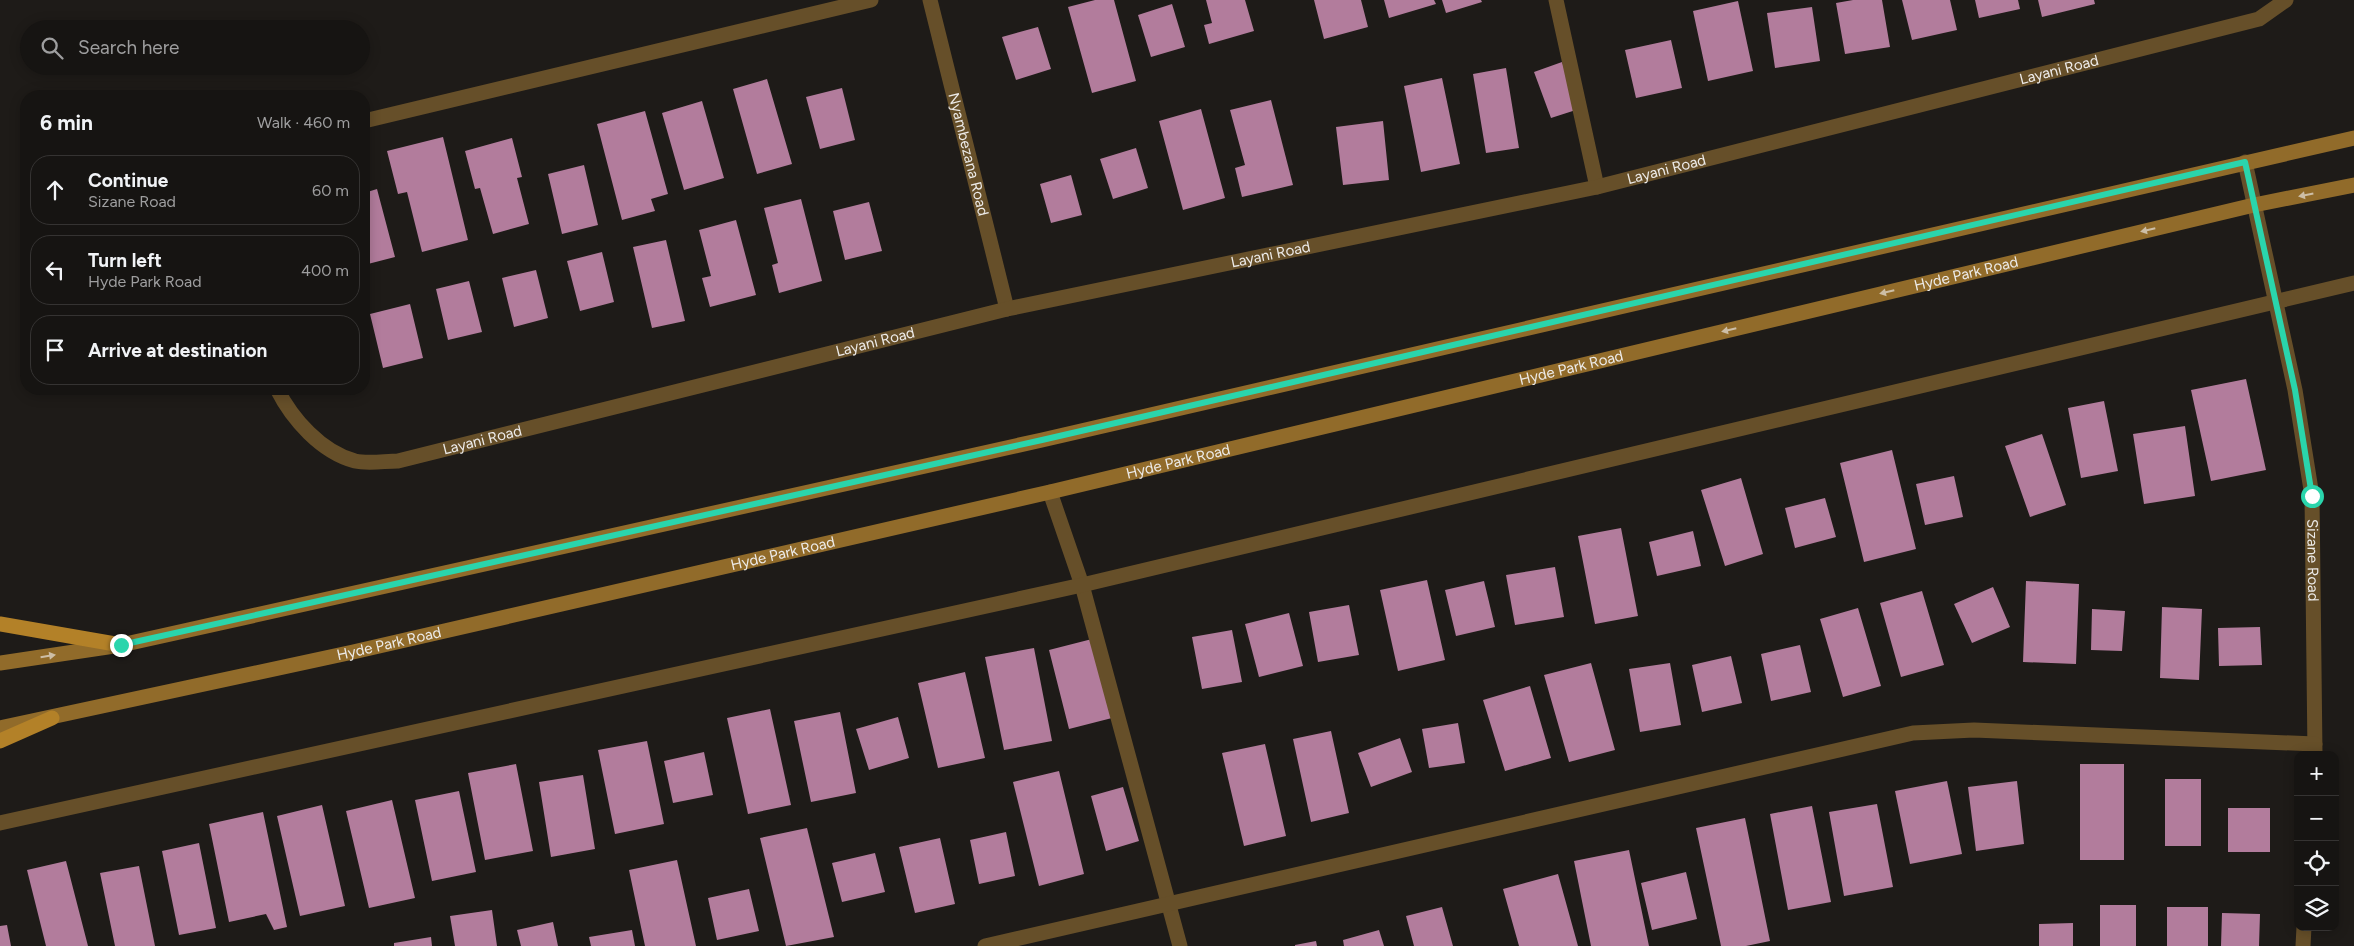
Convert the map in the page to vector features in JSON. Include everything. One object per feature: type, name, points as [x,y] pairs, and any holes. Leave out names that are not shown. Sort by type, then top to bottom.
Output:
[{"type":"main road","points":[[0,624],[121,645]]},
{"type":"main road","points":[[0,741],[52,718]]},
{"type":"street","points":[[370,120],[871,0]]},
{"type":"street","name":"Nyambezana Road","points":[[930,0],[1007,309]]},
{"type":"street","points":[[1556,0],[1598,187]]},
{"type":"street","name":"Layani Road","points":[[281,395],[300,423],[330,451],[356,461],[398,461],[1007,309],[1598,187],[2259,19],[2286,0]]},
{"type":"street","points":[[0,663],[121,645],[1042,440],[2354,138]]},
{"type":"street","name":"Sizane Road","points":[[2245,162],[2295,390],[2312,496],[2315,749]]},
{"type":"street","name":"Hyde Park Road","points":[[0,728],[363,650],[1050,492],[2254,205],[2354,185]]},
{"type":"street","points":[[0,823],[1082,585],[2275,301],[2354,284]]},
{"type":"street","points":[[1050,492],[1082,585],[1180,946]]},
{"type":"street","points":[[985,946],[1169,902],[1913,733],[1974,730],[2315,749]]},
{"type":"street","points":[[2302,946],[2304,931]]},
{"type":"building","points":[[1095,0],[1114,0],[1136,81],[1092,93],[1068,7]]},
{"type":"building","points":[[1206,0],[1245,0],[1254,31],[1209,44],[1204,25],[1212,23]]},
{"type":"building","points":[[1314,0],[1361,0],[1368,27],[1324,39]]},
{"type":"building","points":[[1384,0],[1434,0],[1436,4],[1389,18]]},
{"type":"building","points":[[1442,0],[1481,0],[1482,2],[1446,13]]},
{"type":"building","points":[[1853,0],[1882,0],[1890,47],[1845,54],[1836,3]]},
{"type":"building","points":[[1902,0],[1950,0],[1957,30],[1912,40]]},
{"type":"building","points":[[1975,0],[2018,0],[2020,9],[1979,18]]},
{"type":"building","points":[[2038,0],[2094,0],[2095,4],[2042,17]]},
{"type":"building","points":[[1738,1],[1753,71],[1708,81],[1693,11]]},
{"type":"building","points":[[1172,4],[1185,47],[1151,57],[1138,15]]},
{"type":"building","points":[[1812,7],[1820,61],[1775,68],[1767,13]]},
{"type":"building","points":[[1038,27],[1051,69],[1016,80],[1002,37]]},
{"type":"building","points":[[1671,40],[1682,88],[1636,98],[1625,50]]},
{"type":"building","points":[[1562,62],[1579,109],[1551,118],[1534,72]]},
{"type":"building","points":[[1506,68],[1519,148],[1486,153],[1473,74]]},
{"type":"building","points":[[1442,78],[1460,164],[1421,172],[1404,86]]},
{"type":"building","points":[[767,79],[792,164],[757,174],[733,89]]},
{"type":"building","points":[[842,88],[855,140],[820,149],[806,97]]},
{"type":"building","points":[[1271,100],[1293,185],[1242,197],[1235,168],[1245,165],[1230,110]]},
{"type":"building","points":[[702,101],[724,178],[684,190],[662,113]]},
{"type":"building","points":[[1201,109],[1225,198],[1183,210],[1159,121]]},
{"type":"building","points":[[645,111],[668,194],[651,199],[655,211],[622,220],[597,124]]},
{"type":"building","points":[[1383,121],[1389,180],[1343,185],[1336,127]]},
{"type":"building","points":[[443,137],[468,240],[422,252],[407,192],[398,194],[387,151]]},
{"type":"building","points":[[512,138],[522,177],[517,178],[529,224],[493,234],[480,188],[475,189],[465,151]]},
{"type":"building","points":[[1136,148],[1148,188],[1113,199],[1100,159]]},
{"type":"building","points":[[584,165],[598,225],[562,234],[548,174]]},
{"type":"building","points":[[1071,175],[1082,215],[1051,223],[1040,184]]},
{"type":"building","points":[[377,189],[395,257],[370,263],[370,191]]},
{"type":"building","points":[[801,199],[822,281],[779,293],[772,265],[778,263],[764,208]]},
{"type":"building","points":[[869,202],[882,251],[845,260],[833,211]]},
{"type":"building","points":[[736,220],[756,295],[710,307],[702,278],[711,276],[699,230]]},
{"type":"building","points":[[666,240],[685,321],[652,328],[633,247]]},
{"type":"building","points":[[602,252],[614,302],[580,311],[567,261]]},
{"type":"building","points":[[536,270],[548,318],[514,327],[502,278]]},
{"type":"building","points":[[469,281],[482,332],[448,340],[436,289]]},
{"type":"building","points":[[410,304],[423,358],[383,368],[370,314]]},
{"type":"building","points":[[2246,379],[2266,470],[2211,481],[2191,390]]},
{"type":"building","points":[[2104,401],[2118,471],[2081,478],[2068,408]]},
{"type":"building","points":[[2185,426],[2195,496],[2144,504],[2133,434]]},
{"type":"building","points":[[2042,434],[2066,505],[2030,517],[2005,446]]},
{"type":"building","points":[[1892,450],[1916,549],[1864,562],[1840,463]]},
{"type":"building","points":[[1954,476],[1963,517],[1925,525],[1916,484]]},
{"type":"building","points":[[1741,478],[1763,554],[1725,566],[1701,490]]},
{"type":"building","points":[[1825,498],[1836,537],[1795,548],[1785,508]]},
{"type":"building","points":[[1621,528],[1638,616],[1595,624],[1578,536]]},
{"type":"building","points":[[1693,531],[1701,566],[1657,576],[1649,542]]},
{"type":"building","points":[[1555,567],[1564,617],[1515,625],[1506,575]]},
{"type":"building","points":[[1427,580],[1445,660],[1398,671],[1380,590]]},
{"type":"building","points":[[1484,581],[1495,627],[1456,636],[1445,590]]},
{"type":"building","points":[[2026,581],[2079,584],[2076,664],[2023,662]]},
{"type":"building","points":[[1993,587],[2010,627],[1972,643],[1954,604]]},
{"type":"building","points":[[1922,591],[1944,665],[1901,677],[1880,603]]},
{"type":"building","points":[[1349,605],[1359,655],[1318,662],[1309,612]]},
{"type":"building","points":[[2162,607],[2202,609],[2199,680],[2160,678]]},
{"type":"building","points":[[1858,608],[1881,686],[1843,697],[1820,619]]},
{"type":"building","points":[[2092,609],[2125,611],[2122,651],[2091,650]]},
{"type":"building","points":[[1289,613],[1303,666],[1259,677],[1245,624]]},
{"type":"building","points":[[2260,627],[2262,665],[2219,666],[2218,628]]},
{"type":"building","points":[[1232,630],[1242,682],[1202,689],[1192,637]]},
{"type":"building","points":[[1092,639],[1112,718],[1069,729],[1049,650]]},
{"type":"building","points":[[1800,645],[1811,692],[1771,701],[1761,654]]},
{"type":"building","points":[[1034,648],[1052,741],[1004,750],[985,657]]},
{"type":"building","points":[[1731,656],[1742,703],[1702,712],[1692,665]]},
{"type":"building","points":[[1591,663],[1615,750],[1569,762],[1544,675]]},
{"type":"building","points":[[1670,663],[1681,725],[1640,732],[1629,669]]},
{"type":"building","points":[[965,672],[985,758],[938,768],[918,683]]},
{"type":"building","points":[[1530,686],[1551,758],[1505,771],[1483,700]]},
{"type":"building","points":[[770,709],[791,805],[748,814],[727,718]]},
{"type":"building","points":[[840,712],[856,793],[811,802],[794,721]]},
{"type":"building","points":[[898,717],[909,758],[869,770],[856,729]]},
{"type":"building","points":[[1458,723],[1465,763],[1429,768],[1422,729]]},
{"type":"building","points":[[1331,731],[1349,813],[1311,822],[1293,739]]},
{"type":"building","points":[[1400,738],[1412,772],[1371,787],[1358,753]]},
{"type":"building","points":[[647,741],[664,824],[615,834],[598,750]]},
{"type":"building","points":[[1265,744],[1286,836],[1244,846],[1222,753]]},
{"type":"building","points":[[704,752],[713,795],[673,803],[664,761]]},
{"type":"building","points":[[516,764],[533,851],[485,860],[468,773]]},
{"type":"building","points":[[2080,764],[2124,764],[2124,860],[2080,860]]},
{"type":"building","points":[[1059,771],[1084,874],[1039,886],[1013,782]]},
{"type":"building","points":[[583,775],[595,849],[551,857],[539,782]]},
{"type":"building","points":[[2165,779],[2201,779],[2201,846],[2165,846]]},
{"type":"building","points":[[1947,781],[1962,854],[1910,864],[1895,791]]},
{"type":"building","points":[[2017,781],[2024,844],[1976,851],[1968,787]]},
{"type":"building","points":[[1123,787],[1139,841],[1106,851],[1091,796]]},
{"type":"building","points":[[459,791],[476,872],[432,881],[415,800]]},
{"type":"building","points":[[392,800],[415,898],[369,908],[346,811]]},
{"type":"building","points":[[1877,804],[1893,887],[1844,896],[1829,812]]},
{"type":"building","points":[[322,805],[345,906],[300,916],[277,816]]},
{"type":"building","points":[[1812,806],[1831,902],[1788,910],[1770,814]]},
{"type":"building","points":[[2228,808],[2270,808],[2270,852],[2228,852]]},
{"type":"building","points":[[263,812],[287,927],[274,930],[266,914],[229,922],[209,824]]},
{"type":"building","points":[[1745,818],[1770,941],[1746,946],[1721,946],[1696,828]]},
{"type":"building","points":[[807,828],[834,937],[786,946],[760,838]]},
{"type":"building","points":[[1006,832],[1015,876],[979,884],[970,840]]},
{"type":"building","points":[[940,838],[955,904],[915,913],[899,847]]},
{"type":"building","points":[[199,843],[216,928],[179,935],[162,851]]},
{"type":"building","points":[[1629,850],[1649,946],[1591,946],[1574,861]]},
{"type":"building","points":[[875,853],[885,892],[842,902],[832,863]]},
{"type":"building","points":[[677,860],[696,946],[645,946],[629,870]]},
{"type":"building","points":[[66,861],[88,946],[46,946],[27,870]]},
{"type":"building","points":[[139,866],[155,946],[115,946],[100,873]]},
{"type":"building","points":[[1686,872],[1697,919],[1652,930],[1641,883]]},
{"type":"building","points":[[1558,874],[1578,946],[1519,946],[1503,889]]},
{"type":"building","points":[[749,889],[759,931],[717,940],[708,898]]},
{"type":"building","points":[[2100,905],[2136,905],[2136,946],[2100,946]]},
{"type":"building","points":[[1442,907],[1453,946],[1414,946],[1406,916]]},
{"type":"building","points":[[2167,907],[2208,907],[2208,946],[2167,946]]},
{"type":"building","points":[[492,910],[497,946],[455,946],[450,916]]},
{"type":"building","points":[[2222,913],[2260,914],[2259,946],[2221,946]]},
{"type":"building","points":[[553,922],[558,946],[521,946],[517,930]]},
{"type":"building","points":[[2073,923],[2073,946],[2039,946],[2039,924]]},
{"type":"building","points":[[7,925],[11,946],[0,946],[0,926]]},
{"type":"building","points":[[632,930],[635,946],[591,946],[589,937]]},
{"type":"building","points":[[1379,930],[1384,946],[1344,946],[1343,940]]},
{"type":"building","points":[[431,937],[432,946],[394,946],[394,943]]},
{"type":"building","points":[[1316,941],[1317,946],[1295,946],[1295,945]]},
{"type":"route","points":[[121,645],[1042,440],[2245,162],[2295,390],[2312,496]]}]
